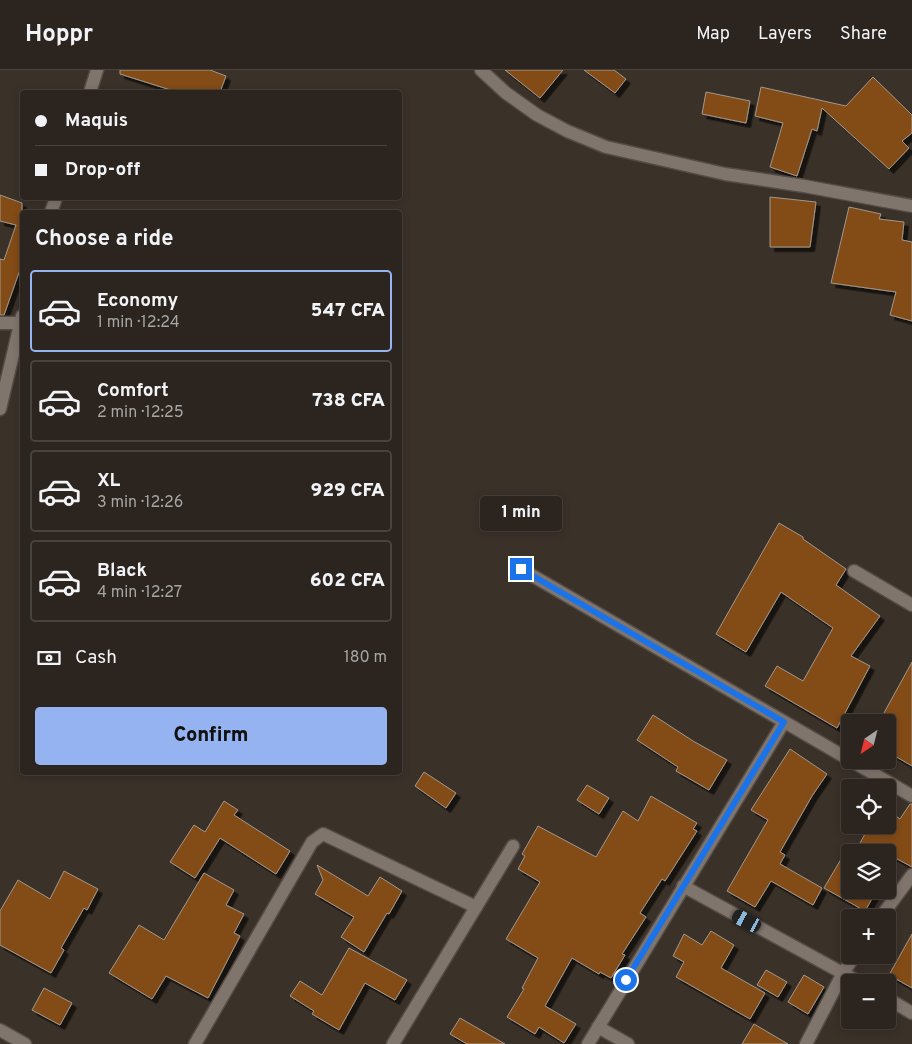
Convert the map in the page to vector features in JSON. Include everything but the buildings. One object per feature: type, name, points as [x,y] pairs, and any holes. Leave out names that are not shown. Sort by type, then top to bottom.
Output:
[{"type":"street","points":[[91,90],[97,70]]},
{"type":"street","points":[[481,70],[506,93],[537,115],[567,131],[606,147],[725,174],[912,206]]},
{"type":"street","points":[[0,323],[20,320]]},
{"type":"street","points":[[0,410],[20,328]]},
{"type":"street","points":[[521,569],[912,796]]},
{"type":"street","points":[[854,570],[912,605]]},
{"type":"street","points":[[588,1044],[784,722]]},
{"type":"street","points":[[195,1044],[312,842],[323,834],[476,907]]},
{"type":"street","points":[[393,1044],[512,846]]},
{"type":"street","points":[[887,909],[912,875]]},
{"type":"street","points":[[683,886],[843,973]]},
{"type":"street","points":[[806,1044],[849,964]]},
{"type":"street","points":[[896,1004],[912,1013]]},
{"type":"street","points":[[598,1027],[628,1044]]},
{"type":"street","points":[[0,1030],[25,1044]]},
{"type":"route","points":[[521,569],[784,722],[626,980]]}]
